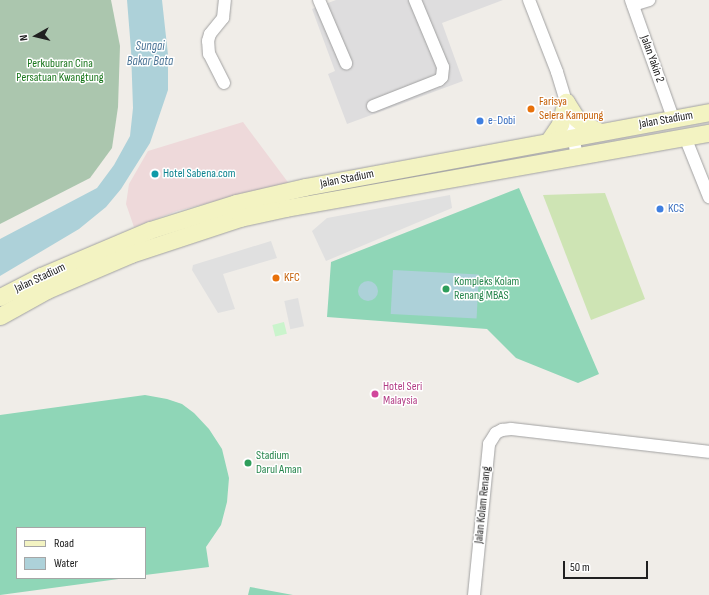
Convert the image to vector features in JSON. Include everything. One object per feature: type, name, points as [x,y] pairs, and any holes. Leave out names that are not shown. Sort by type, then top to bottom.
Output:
[{"type":"main road","points":[[566,102],[576,118],[583,124],[600,132]]},
{"type":"main road","points":[[548,142],[560,124],[566,102]]},
{"type":"main road","name":"Jalan Stadium","points":[[0,297],[41,276],[150,230],[236,203],[305,187],[709,112]]},
{"type":"main road","name":"Jalan Stadium","points":[[0,316],[47,290],[131,254],[240,218],[286,208],[709,133]]},
{"type":"street","points":[[224,83],[209,54],[208,41],[210,34],[223,18],[225,0]]},
{"type":"street","points":[[319,0],[346,62]]},
{"type":"street","points":[[373,106],[439,80],[442,77],[443,67],[415,0]]},
{"type":"street","points":[[529,0],[557,72],[566,102],[576,156]]},
{"type":"street","points":[[632,3],[649,0]]},
{"type":"street","name":"Jalan Yakin 2","points":[[632,3],[673,118]]},
{"type":"street","points":[[685,137],[709,197]]},
{"type":"street","name":"Jalan Kolam Renang","points":[[474,595],[489,444],[496,433],[502,430],[511,429],[709,452]]},
{"type":"shaded area","points":[[336,0],[503,0],[442,23],[463,81],[347,124],[328,74],[335,71],[312,9]]},
{"type":"shaded area","points":[[243,122],[293,189],[240,195],[177,211],[134,227],[126,204],[129,184],[148,151]]},
{"type":"shaded area","points":[[450,195],[452,208],[326,261],[312,231],[327,218]]},
{"type":"shaded area","points":[[271,241],[277,258],[223,274],[235,309],[218,313],[192,270],[193,265]]},
{"type":"shaded area","points":[[298,298],[304,326],[290,329],[284,301]]},
{"type":"green space","name":"Perkuburan Cina Persatuan Kwangtung","points":[[0,0],[111,0],[120,46],[118,107],[112,148],[90,178],[0,224]]},
{"type":"green space","name":"Kompleks Kolam Renang MBAS","points":[[519,188],[599,374],[578,383],[516,358],[487,329],[327,317],[331,262]]},
{"type":"green space","points":[[605,193],[645,299],[591,320],[543,195]]},
{"type":"green space","points":[[284,322],[287,334],[275,337],[272,325]]},
{"type":"green space","points":[[145,395],[167,399],[182,404],[194,413],[209,429],[222,449],[229,478],[227,502],[221,525],[206,547],[209,567],[146,575],[146,527],[16,527],[16,579],[119,579],[0,595],[0,415]]},
{"type":"green space","points":[[250,587],[293,595],[248,595]]},
{"type":"water","name":"Sungai Bakar Bata","points":[[127,0],[162,0],[168,55],[168,90],[150,143],[121,189],[106,207],[79,229],[0,276],[0,239],[97,188],[114,165],[130,136],[133,108],[131,50]]},
{"type":"water","points":[[393,270],[479,275],[477,318],[391,314]]},
{"type":"water","points":[[368,281],[375,284],[378,291],[375,298],[368,301],[361,298],[358,291],[361,284]]},
{"type":"place","name":"Farisya Selera Kampung","points":[[531,109]]},
{"type":"place","name":"e-Dobi","points":[[480,121]]},
{"type":"place","name":"Hotel Sabena.com","points":[[155,174]]},
{"type":"place","name":"KCS","points":[[660,209]]},
{"type":"place","name":"KFC","points":[[276,278]]},
{"type":"place","name":"Kompleks Kolam Renang MBAS","points":[[446,289]]},
{"type":"place","name":"Hotel Seri Malaysia","points":[[375,394]]},
{"type":"place","name":"Stadium Darul Aman","points":[[248,463]]}]
